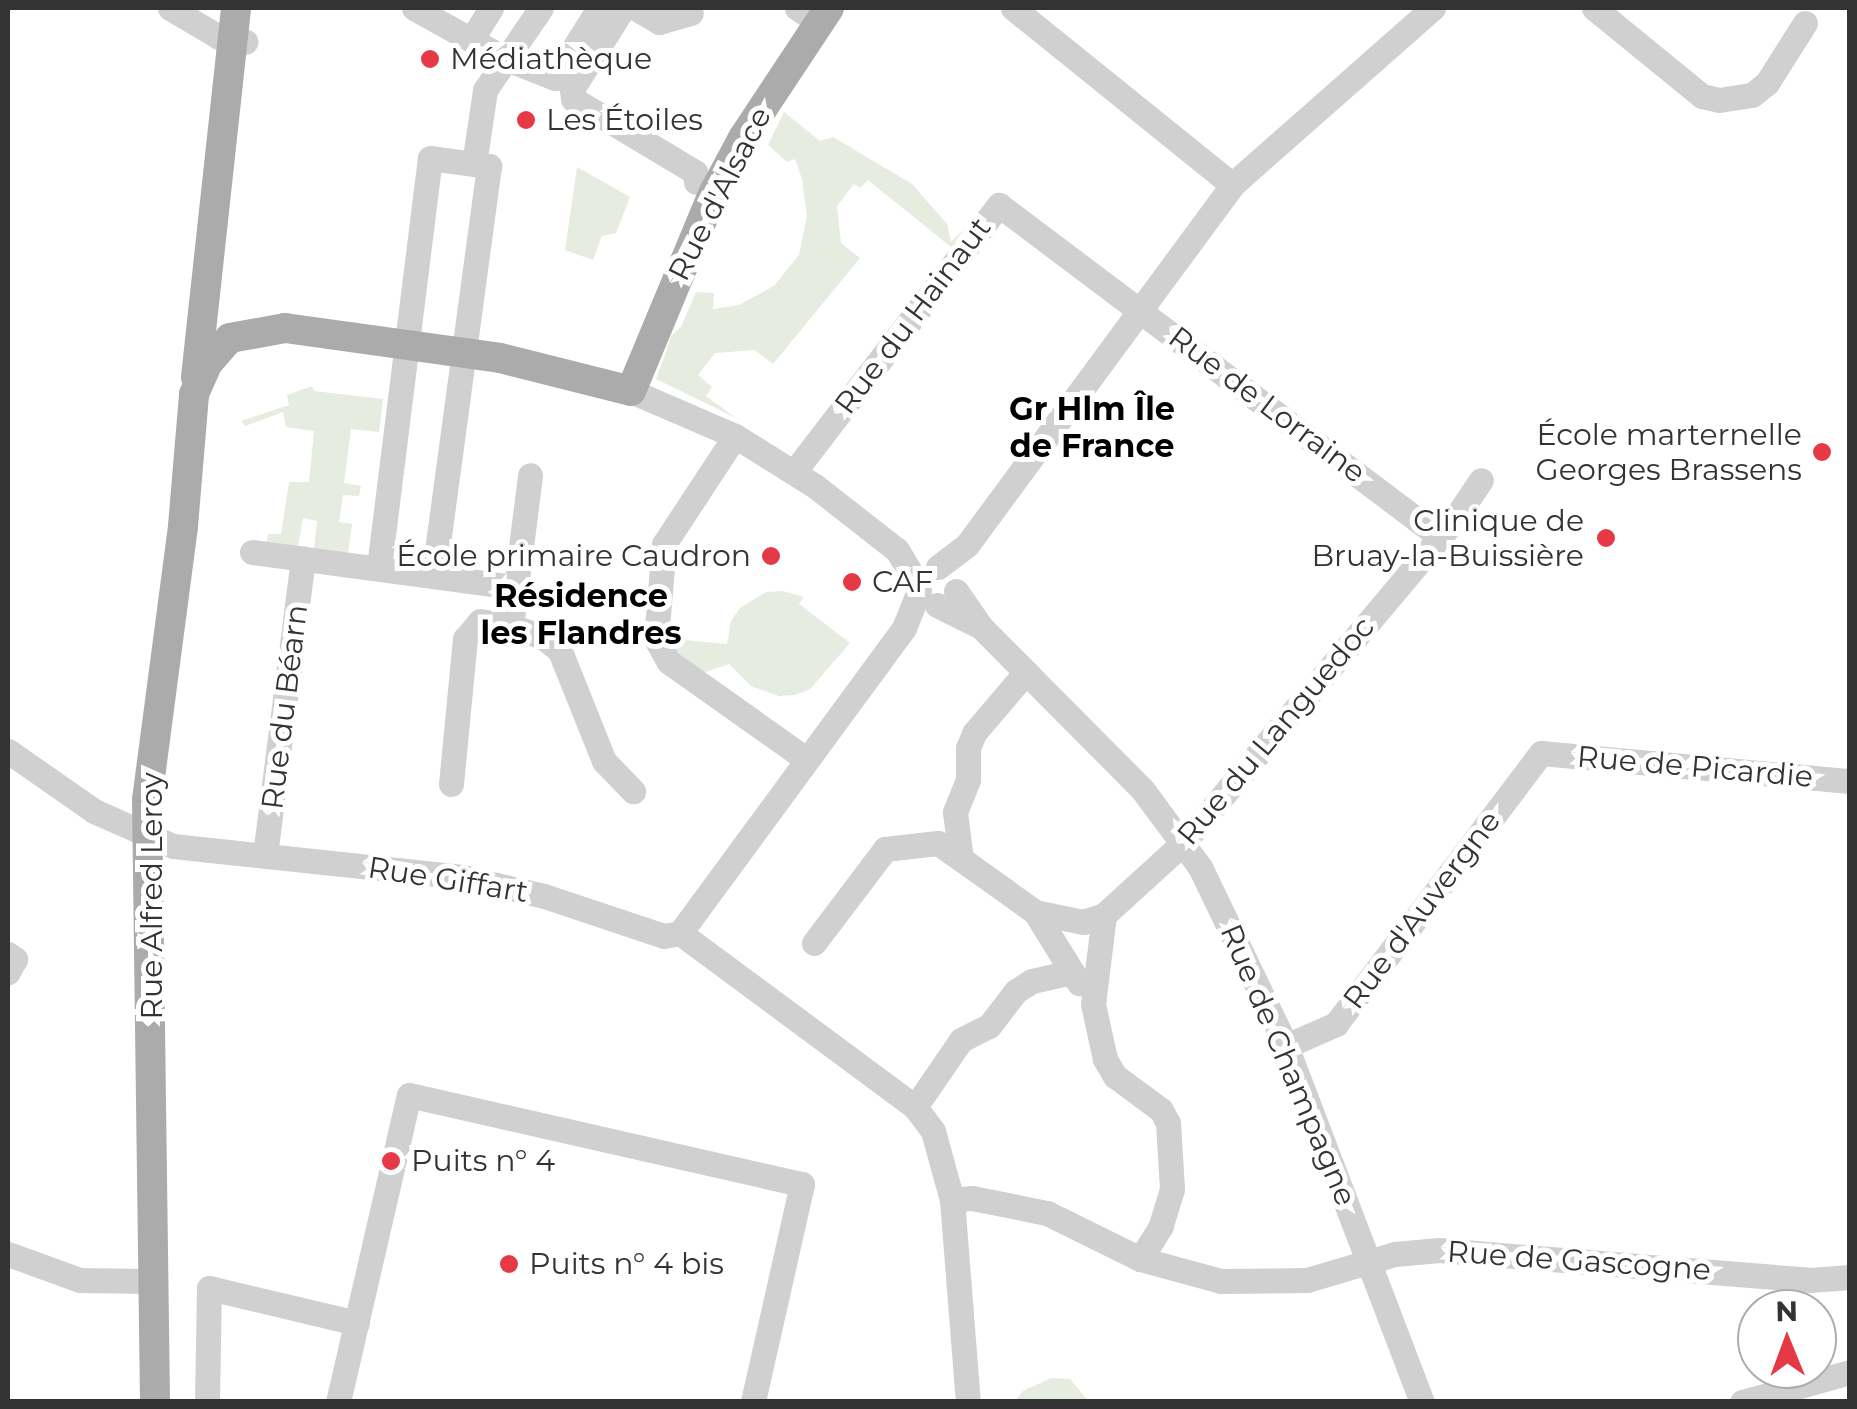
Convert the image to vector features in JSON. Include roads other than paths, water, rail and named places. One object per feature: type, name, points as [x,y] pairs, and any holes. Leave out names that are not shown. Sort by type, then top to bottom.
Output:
[{"type":"main road","name":"Rue Alfred Leroy","points":[[154,1402],[147,800],[182,526],[206,287],[239,41],[236,8]]},
{"type":"main road","name":"Rue d'Alsace","points":[[631,391],[705,187],[815,12]]},
{"type":"main road","points":[[206,287],[242,333],[285,328],[406,343],[465,352],[631,391]]},
{"type":"main road","name":"Rue Alfred Leroy","points":[[194,394],[221,344],[242,333]]},
{"type":"street","points":[[170,8],[219,37],[239,41]]},
{"type":"street","points":[[414,8],[504,58],[555,78]]},
{"type":"street","points":[[471,40],[491,8]]},
{"type":"street","points":[[474,164],[484,90],[541,8]]},
{"type":"street","points":[[599,8],[555,78],[556,93],[564,104],[705,187]]},
{"type":"street","points":[[623,8],[572,89],[573,99],[694,172],[705,187]]},
{"type":"street","points":[[635,8],[659,22],[690,13]]},
{"type":"street","points":[[1013,8],[1232,185]]},
{"type":"street","points":[[968,1401],[952,1200],[940,1145],[915,1108],[680,933],[1232,185],[1433,8]]},
{"type":"street","points":[[1594,8],[1702,96],[1719,100],[1752,95],[1767,83],[1805,23]]},
{"type":"street","points":[[379,566],[430,158],[489,166],[434,574]]},
{"type":"street","name":"Rue du Hainaut","points":[[794,472],[998,205],[1141,308]]},
{"type":"street","name":"Rue de Lorraine","points":[[1141,308],[1440,537]]},
{"type":"street","points":[[631,391],[735,436],[794,472]]},
{"type":"street","points":[[735,436],[664,544],[656,639],[669,662],[806,759]]},
{"type":"street","name":"Rue de Champagne","points":[[794,472],[897,550],[981,628],[1087,729],[1184,842],[1240,943],[1286,1046],[1422,1402]]},
{"type":"street","points":[[511,626],[530,475]]},
{"type":"street","name":"Rue du Languedoc","points":[[1104,916],[1184,842],[1440,537],[1481,480]]},
{"type":"street","points":[[252,552],[516,587]]},
{"type":"street","name":"Rue du Béarn","points":[[265,855],[303,558]]},
{"type":"street","points":[[451,784],[467,632],[480,621],[543,637],[560,652],[604,761],[633,791]]},
{"type":"street","points":[[961,859],[955,812],[968,780],[968,748],[974,734],[1026,672]]},
{"type":"street","name":"Rue Giffart","points":[[8,751],[94,811],[173,846],[462,877],[544,896],[664,936],[680,933]]},
{"type":"street","name":"Rue de Picardie","points":[[1541,753],[1850,781]]},
{"type":"street","name":"Rue d'Auvergne","points":[[1286,1046],[1336,1024],[1541,753]]},
{"type":"street","points":[[814,944],[885,849],[938,844],[1035,912],[1093,1004],[1109,1068],[1165,1116],[1172,1189],[1162,1226],[1140,1259]]},
{"type":"street","points":[[1035,912],[1083,922],[1104,916],[1093,1004]]},
{"type":"street","points":[[8,954],[15,959],[8,972]]},
{"type":"street","points":[[915,1108],[961,1040],[989,1026],[1016,990],[1032,981],[1072,972]]},
{"type":"street","points":[[338,1402],[410,1095],[802,1184],[752,1402]]},
{"type":"street","name":"Rue de Gascogne","points":[[952,1200],[972,1198],[1047,1212],[1140,1259],[1196,1276],[1267,1284],[1326,1277],[1410,1251],[1439,1250],[1810,1280],[1850,1277]]},
{"type":"street","points":[[8,1254],[80,1280],[150,1282]]},
{"type":"street","points":[[207,1402],[209,1288],[357,1323]]},
{"type":"street","points":[[1742,1402],[1850,1372]]},
{"type":"place","name":"Médiathèque","points":[[430,59]]},
{"type":"place","name":"Les Étoiles","points":[[526,120]]},
{"type":"place","name":"École marternelle Georges Brassens","points":[[1822,452]]},
{"type":"place","name":"Clinique de Bruay-la-Buissière","points":[[1606,538]]},
{"type":"place","name":"École primaire Caudron","points":[[771,556]]},
{"type":"place","name":"CAF","points":[[852,582]]},
{"type":"place","name":"Puits n° 4","points":[[391,1161]]},
{"type":"place","name":"Puits n° 4 bis","points":[[509,1264]]},
{"type":"district","name":"Gr Hlm Île de France","points":[[1092,428]]},
{"type":"district","name":"Résidence les Flandres","points":[[581,616]]}]
